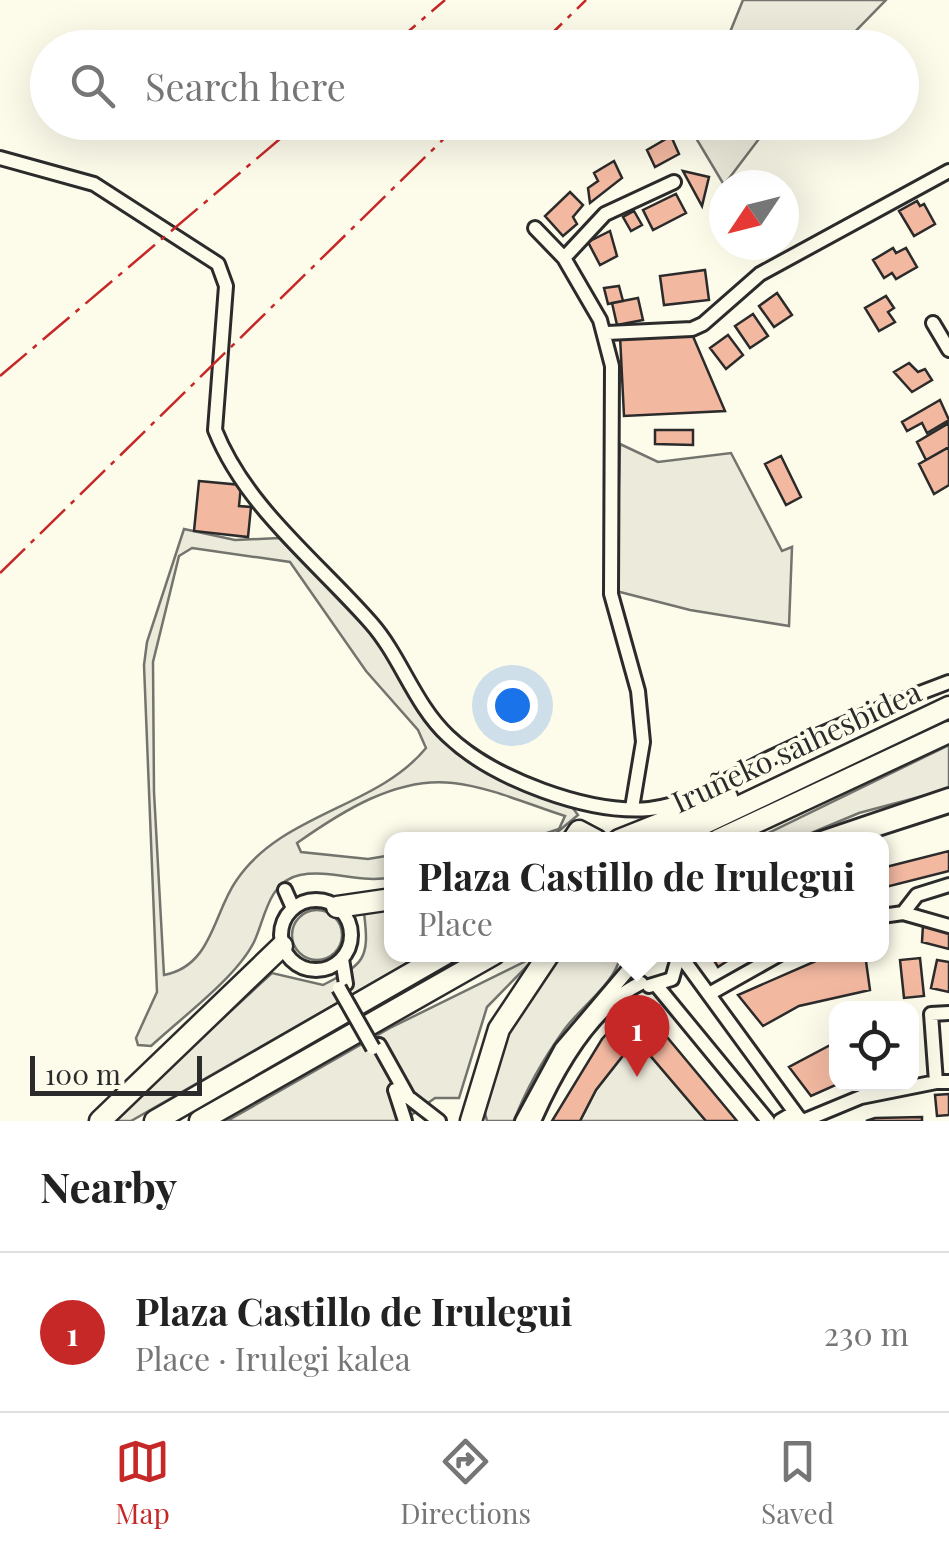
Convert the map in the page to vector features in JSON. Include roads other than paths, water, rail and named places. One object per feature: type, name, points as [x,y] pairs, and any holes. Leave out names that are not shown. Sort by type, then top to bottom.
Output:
[{"type":"highway","name":"Iruñeko saihesbidea","points":[[686,832],[949,707]]},
{"type":"highway","name":"Iruñeko saihesbidea","points":[[735,832],[949,732]]},
{"type":"highway","points":[[638,832],[844,744],[872,741]]},
{"type":"highway","points":[[752,832],[863,771]]},
{"type":"highway","points":[[337,908],[384,901]]},
{"type":"highway","points":[[100,1121],[282,946]]},
{"type":"highway","points":[[155,1121],[431,962]]},
{"type":"highway","points":[[200,1121],[480,962]]},
{"type":"highway","points":[[471,1121],[499,1028],[544,962]]},
{"type":"street","points":[[0,158],[94,184],[218,264],[226,286],[215,430],[223,448],[279,526],[374,626],[449,738],[524,783],[592,808],[650,809],[682,799],[858,716],[949,682]]},
{"type":"street","points":[[607,334],[692,329],[704,324],[760,274],[949,171]]},
{"type":"street","points":[[564,258],[605,214],[674,182]]},
{"type":"street","points":[[535,228],[564,258],[607,334],[612,366],[611,594],[638,691],[642,742],[632,808]]},
{"type":"street","points":[[933,323],[949,350]]},
{"type":"street","points":[[840,832],[949,795]]},
{"type":"street","points":[[869,832],[949,806]]},
{"type":"street","points":[[583,832],[592,808]]},
{"type":"street","points":[[904,913],[917,895],[949,885]]},
{"type":"street","points":[[284,890],[293,908]]},
{"type":"street","points":[[343,986],[342,958],[351,938],[349,924],[337,908],[321,900],[293,908],[284,919],[282,946],[300,967],[320,970],[343,986],[408,1097],[439,1121]]},
{"type":"street","points":[[889,915],[904,913],[949,926]]},
{"type":"street","points":[[320,970],[342,958]]},
{"type":"street","points":[[628,962],[629,970],[640,983],[657,986],[672,979],[678,962]]},
{"type":"street","points":[[685,962],[802,1120]]},
{"type":"street","points":[[709,994],[766,962]]},
{"type":"street","points":[[522,1121],[561,1048],[629,970]]},
{"type":"street","points":[[534,1121],[587,1031],[615,999],[640,983]]},
{"type":"street","points":[[657,986],[768,1121]]},
{"type":"street","points":[[780,1121],[790,1115],[802,1120],[860,1097],[942,1082],[932,1014],[949,1012]]},
{"type":"street","points":[[376,1046],[401,1101],[405,1121]]},
{"type":"place","name":"Plaza Castillo de Irulegui","points":[[637,1077]]}]
